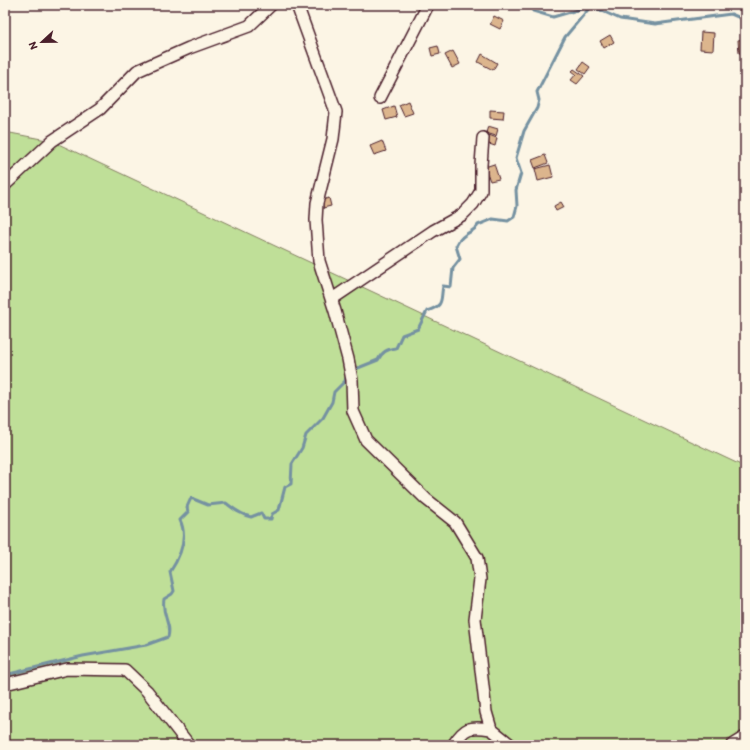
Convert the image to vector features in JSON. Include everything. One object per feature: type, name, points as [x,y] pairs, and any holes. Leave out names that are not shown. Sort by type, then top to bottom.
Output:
[{"type":"street","points":[[5,185],[52,141],[100,109],[137,70],[189,48],[249,26],[271,5]]},
{"type":"street","points":[[297,5],[336,112],[333,139],[317,203],[316,220],[319,261],[332,299],[348,359],[352,380],[353,411],[366,440],[426,499],[455,522],[477,558],[480,579],[474,619],[486,712],[491,729]]},
{"type":"street","points":[[380,98],[428,5]]},
{"type":"street","points":[[332,299],[432,231],[462,215],[473,204],[481,191],[480,165],[483,138]]},
{"type":"street","points":[[5,684],[67,669],[125,670],[147,691],[189,745]]},
{"type":"street","points":[[453,745],[462,732],[477,727],[491,729],[511,745]]},
{"type":"street","points":[[732,745],[745,737]]},
{"type":"green space","points":[[5,132],[52,141],[745,467],[745,745],[5,745]]},
{"type":"building","points":[[494,16],[504,21],[500,29],[490,24]]},
{"type":"building","points":[[701,32],[714,33],[713,50],[700,49]]},
{"type":"building","points":[[610,35],[614,42],[604,48],[600,41]]},
{"type":"building","points":[[745,39],[745,53],[739,53],[738,40]]},
{"type":"building","points":[[438,46],[440,54],[432,56],[430,48]]},
{"type":"building","points":[[453,51],[460,64],[452,68],[445,55]]},
{"type":"building","points":[[482,54],[497,63],[493,70],[478,62]]},
{"type":"building","points":[[583,62],[590,67],[585,74],[578,69]]},
{"type":"building","points":[[574,69],[584,76],[577,84],[571,80],[576,74],[572,71]]},
{"type":"building","points":[[408,101],[413,113],[404,116],[399,105]]},
{"type":"building","points":[[394,106],[397,117],[386,120],[383,110]]},
{"type":"building","points":[[490,110],[504,111],[503,119],[490,118]]},
{"type":"building","points":[[488,126],[498,129],[496,136],[486,133]]},
{"type":"building","points":[[486,134],[497,138],[495,146],[483,142]]},
{"type":"building","points":[[382,141],[386,151],[374,155],[370,146]]},
{"type":"building","points":[[545,155],[548,163],[535,168],[532,160]]},
{"type":"building","points":[[494,164],[499,179],[490,181],[485,167]]},
{"type":"building","points":[[550,165],[553,177],[538,181],[535,169]]},
{"type":"building","points":[[329,198],[331,206],[323,208],[322,200]]},
{"type":"building","points":[[561,202],[564,207],[556,211],[554,206]]},
{"type":"waterway","points":[[529,5],[533,11],[553,17],[591,6],[620,19],[655,24],[731,14],[745,20]]},
{"type":"waterway","points":[[353,370],[378,360],[385,351],[396,348],[402,335],[418,329],[427,311],[437,307],[441,302],[443,286],[451,287],[453,268],[460,259],[456,246],[461,238],[474,230],[478,225],[493,219],[508,221],[514,217],[517,206],[516,190],[521,173],[516,158],[524,131],[537,108],[539,100],[537,92],[565,37],[591,6]]},
{"type":"waterway","points":[[5,675],[83,656],[146,645],[168,637],[169,628],[163,605],[164,599],[174,591],[170,572],[182,547],[183,533],[180,520],[188,512],[187,507],[191,498],[208,505],[226,503],[244,515],[251,517],[261,513],[264,519],[271,519],[272,514],[279,510],[285,487],[291,484],[292,464],[302,448],[306,435],[323,418],[332,402],[334,392],[345,381],[347,374]]}]
